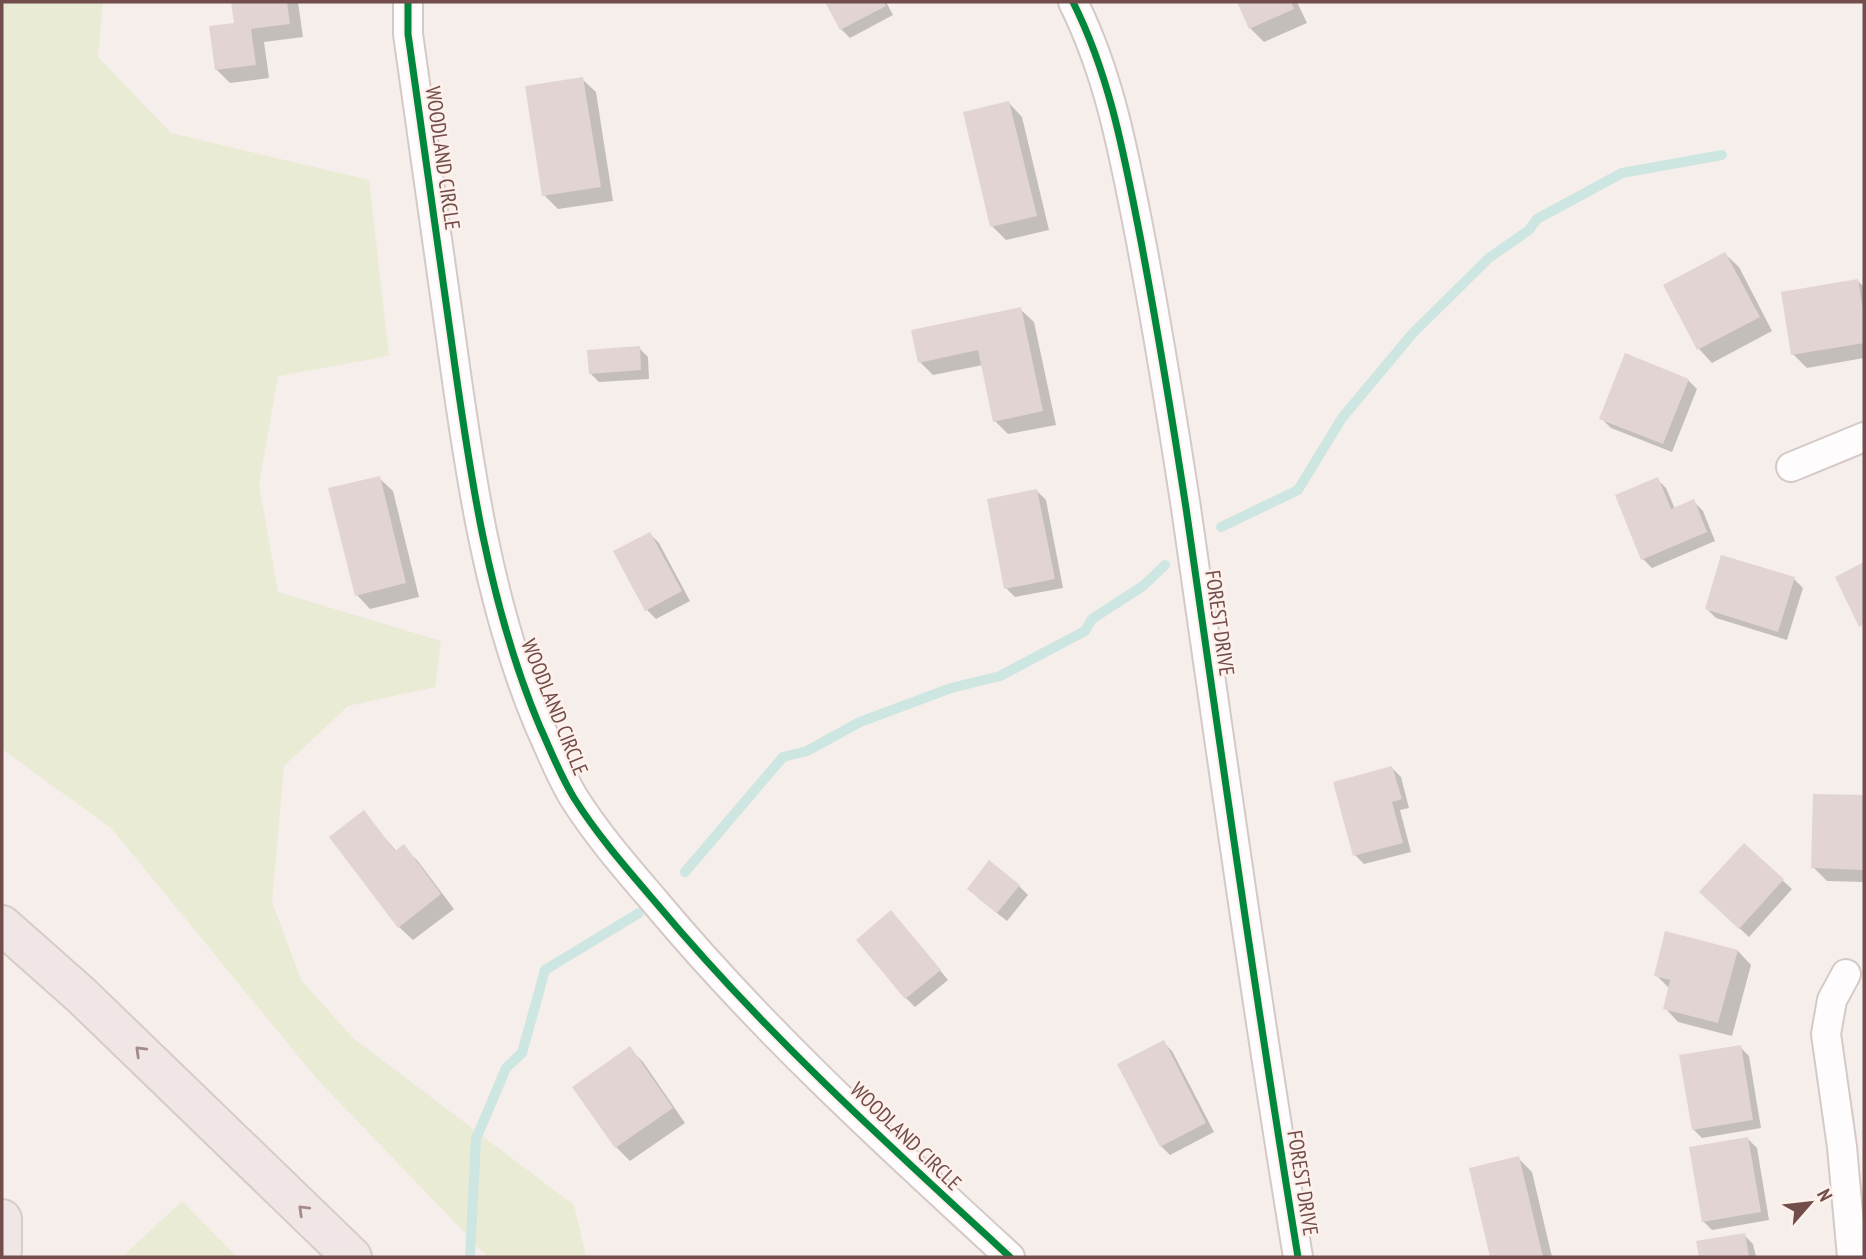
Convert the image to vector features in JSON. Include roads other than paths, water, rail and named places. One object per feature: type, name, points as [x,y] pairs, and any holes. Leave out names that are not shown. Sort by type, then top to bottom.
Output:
[{"type":"highway","points":[[2,925],[81,995],[352,1257]]},
{"type":"highway","points":[[2,1219],[2,1250]]},
{"type":"street","name":"WOODLAND CIRCLE","points":[[408,2],[408,34],[464,430],[483,532],[502,620],[530,702],[558,768],[573,797],[605,842],[690,944],[899,1156],[1010,1257]]},
{"type":"street","name":"FOREST DRIVE","points":[[1073,2],[1105,78],[1121,136],[1166,373],[1273,1105],[1298,1257]]},
{"type":"street","points":[[1791,467],[1864,437]]},
{"type":"street","points":[[1846,974],[1832,1000],[1826,1034],[1853,1145],[1852,1257]]},
{"type":"waterway","points":[[1221,527],[1298,490],[1342,418],[1413,333],[1489,258],[1529,230],[1537,219],[1622,173],[1722,155]]},
{"type":"waterway","points":[[685,872],[783,757],[807,751],[860,722],[951,688],[1000,676],[1085,631],[1092,619],[1143,586],[1165,565]]},
{"type":"waterway","points":[[470,1257],[476,1139],[506,1068],[522,1053],[545,970],[639,913]]}]
